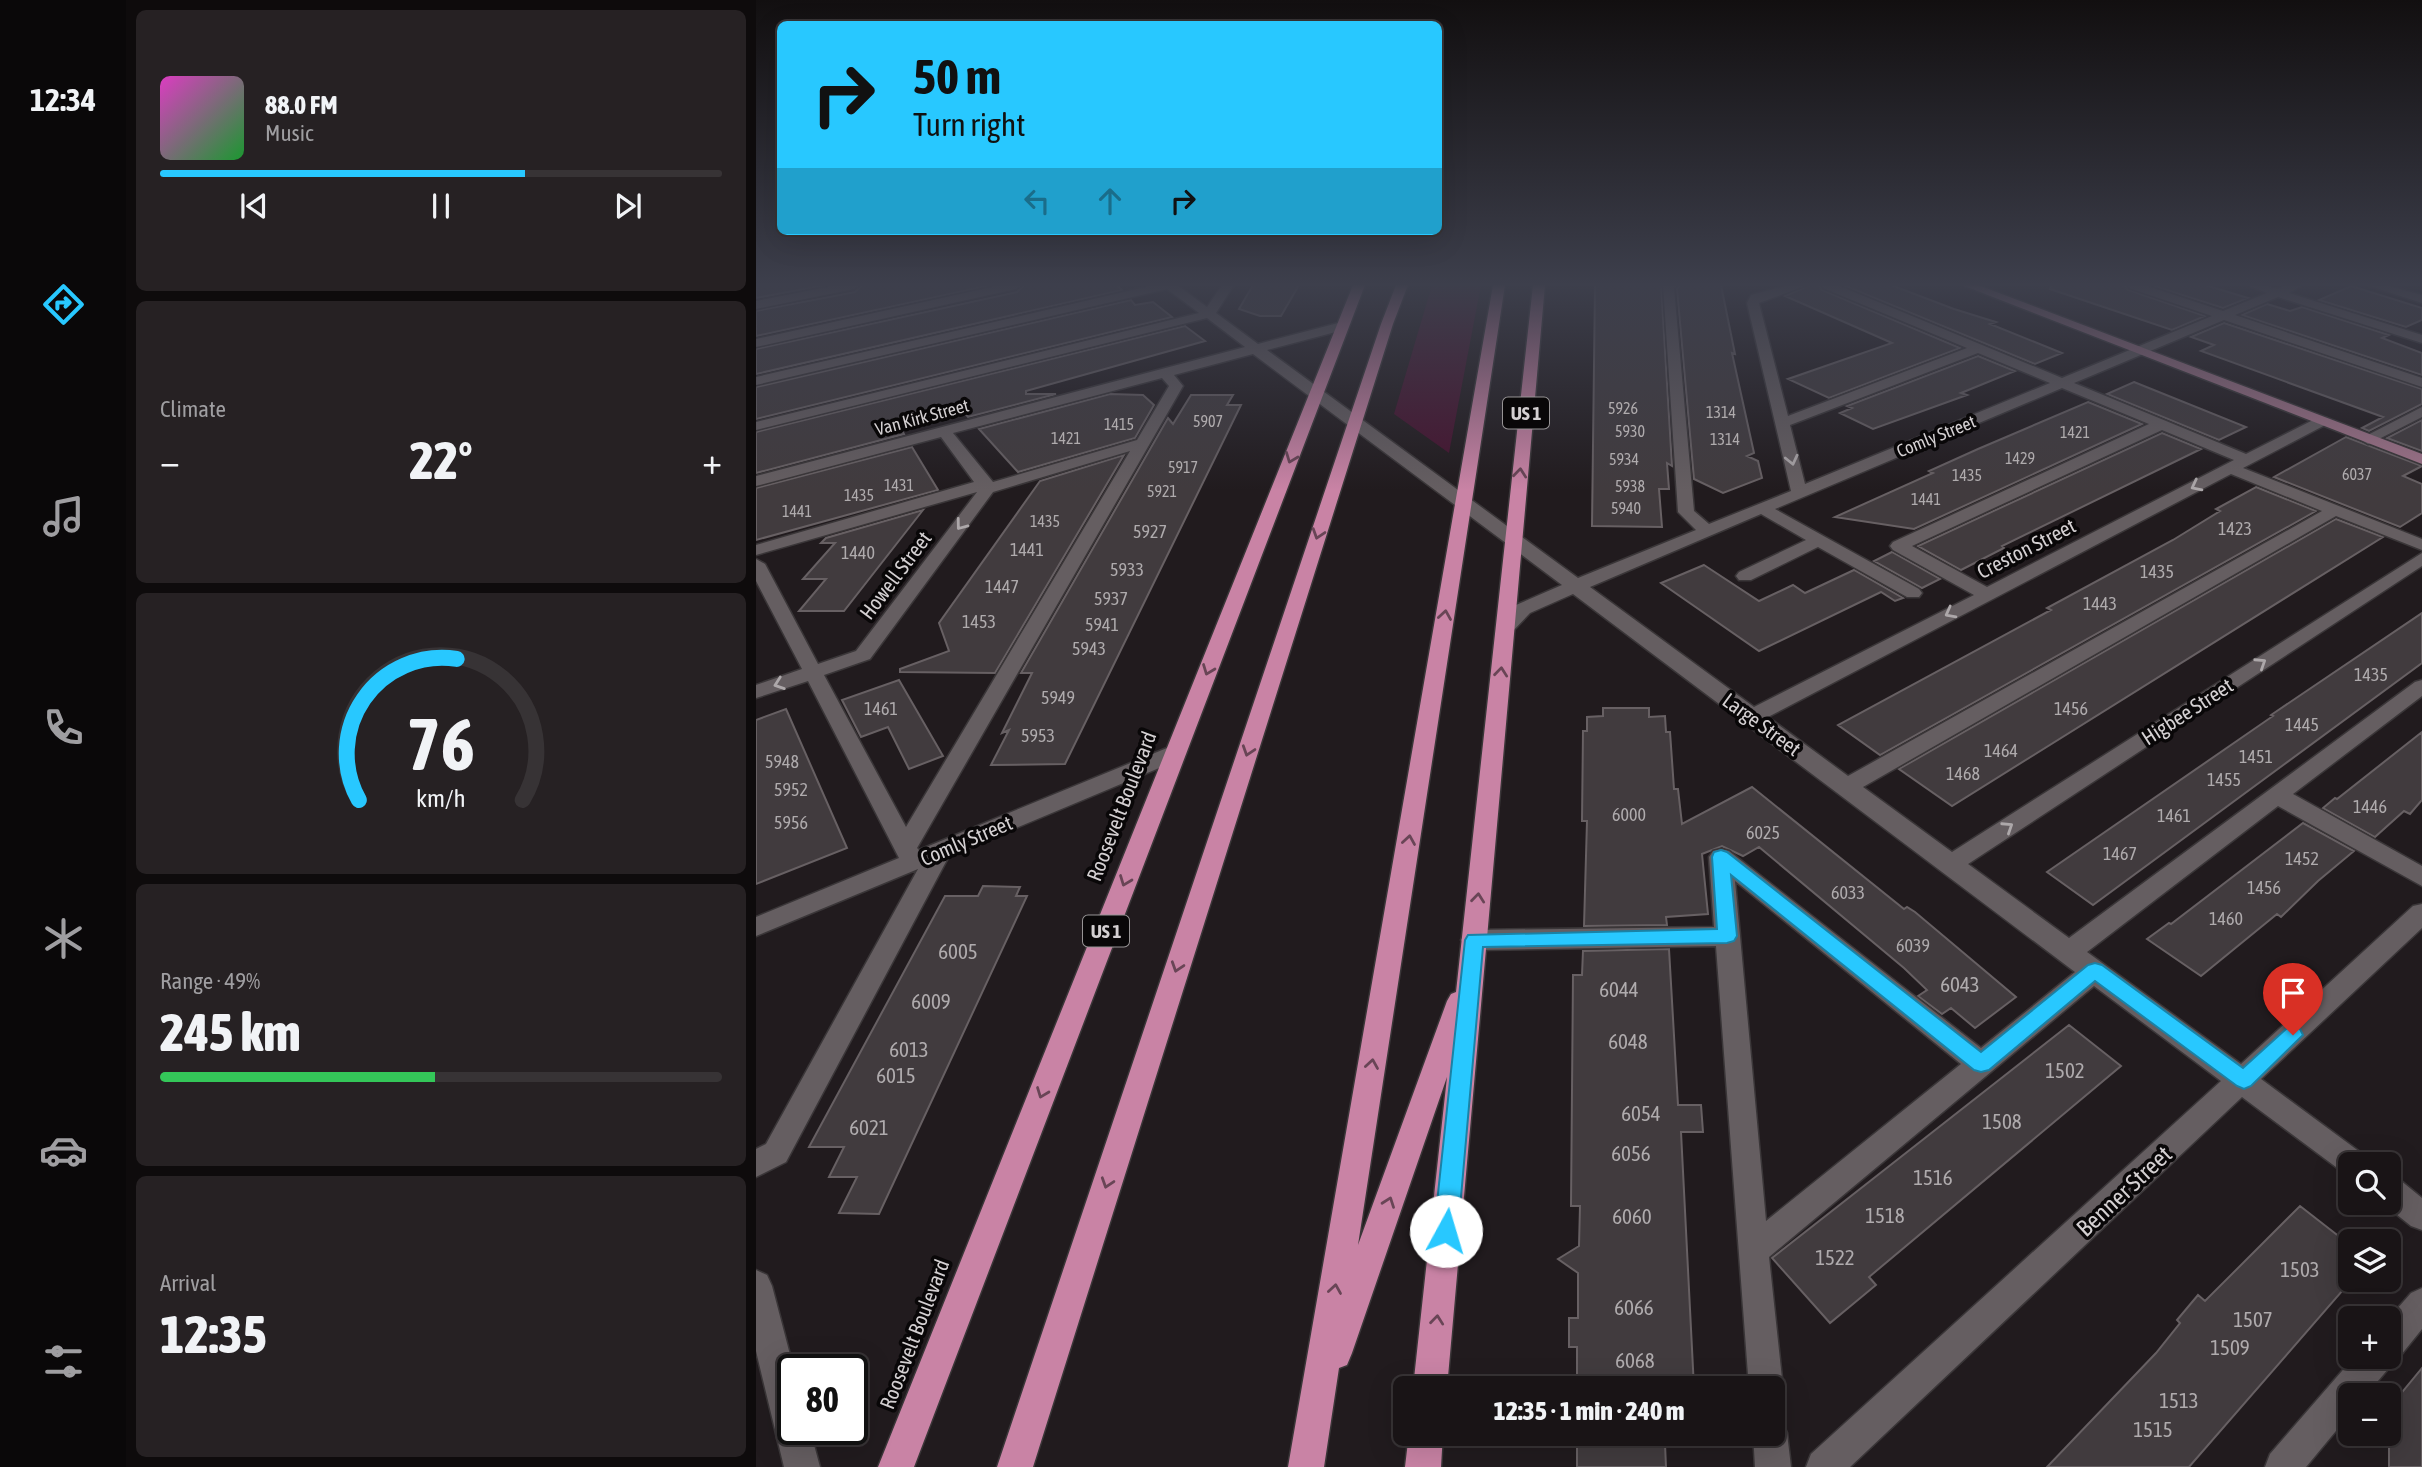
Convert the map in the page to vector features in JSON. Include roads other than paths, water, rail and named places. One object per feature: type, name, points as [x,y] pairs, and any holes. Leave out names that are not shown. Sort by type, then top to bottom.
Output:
[{"type":"highway","name":"Roosevelt Boulevard","points":[[895,1467],[1332,353]]},
{"type":"highway","points":[[1015,1467],[1378,353]]},
{"type":"highway","name":"US 1","points":[[1306,1467],[1488,353]]},
{"type":"highway","name":"US 1","points":[[1431,1376],[1531,353]]},
{"type":"highway","points":[[1317,1405],[1473,955]]},
{"type":"highway","points":[[1003,1467],[1042,1383]]},
{"type":"highway","points":[[1423,1467],[1425,1446]]},
{"type":"main road","points":[[2146,353],[2422,459]]},
{"type":"street","points":[[756,381],[874,353]]},
{"type":"street","points":[[756,426],[1049,353]]},
{"type":"street","name":"Van Kirk Street","points":[[756,481],[1238,353]]},
{"type":"street","name":"Large Street","points":[[1261,353],[2338,1152]]},
{"type":"street","points":[[1673,353],[1686,512],[1707,531]]},
{"type":"street","points":[[1766,353],[1799,492]]},
{"type":"street","points":[[1783,423],[1965,353]]},
{"type":"street","points":[[1992,353],[2247,460]]},
{"type":"street","name":"Comly Street","points":[[1505,628],[1523,609],[1574,586],[2134,353]]},
{"type":"street","points":[[2335,353],[2422,383]]},
{"type":"street","points":[[909,855],[1175,386],[1165,373]]},
{"type":"street","points":[[2368,439],[2422,411]]},
{"type":"street","name":"Creston Street","points":[[1752,717],[2322,421]]},
{"type":"street","points":[[1986,594],[1899,546],[2162,424]]},
{"type":"street","points":[[944,431],[987,487]]},
{"type":"street","points":[[756,550],[1142,443]]},
{"type":"street","points":[[2229,468],[2422,545]]},
{"type":"street","name":"Howell Street","points":[[756,692],[863,655],[987,487]]},
{"type":"street","points":[[1762,508],[1913,593]]},
{"type":"street","points":[[1846,787],[2335,510]]},
{"type":"street","points":[[1745,576],[1819,540]]},
{"type":"street","name":"Higbee Street","points":[[1951,864],[2422,558]]},
{"type":"street","points":[[756,564],[909,855]]},
{"type":"street","points":[[2070,951],[2422,686]]},
{"type":"street","name":"Comly Street","points":[[756,928],[909,855],[941,849],[1175,753]]},
{"type":"street","points":[[2277,795],[2422,877]]},
{"type":"street","points":[[756,1164],[776,1153],[941,849]]},
{"type":"street","points":[[1765,1376],[1721,857],[1981,1064]]},
{"type":"street","name":"Benner Street","points":[[1824,1467],[2422,913]]},
{"type":"street","points":[[1473,955],[1727,936]]},
{"type":"street","points":[[1753,1251],[2095,970]]},
{"type":"street","points":[[2401,1199],[2422,1216]]},
{"type":"street","points":[[756,1286],[765,1360],[802,1467]]},
{"type":"street","points":[[2401,1329],[2422,1304]]},
{"type":"street","points":[[2283,1467],[2366,1369]]},
{"type":"street","points":[[1771,1446],[1773,1467]]}]
